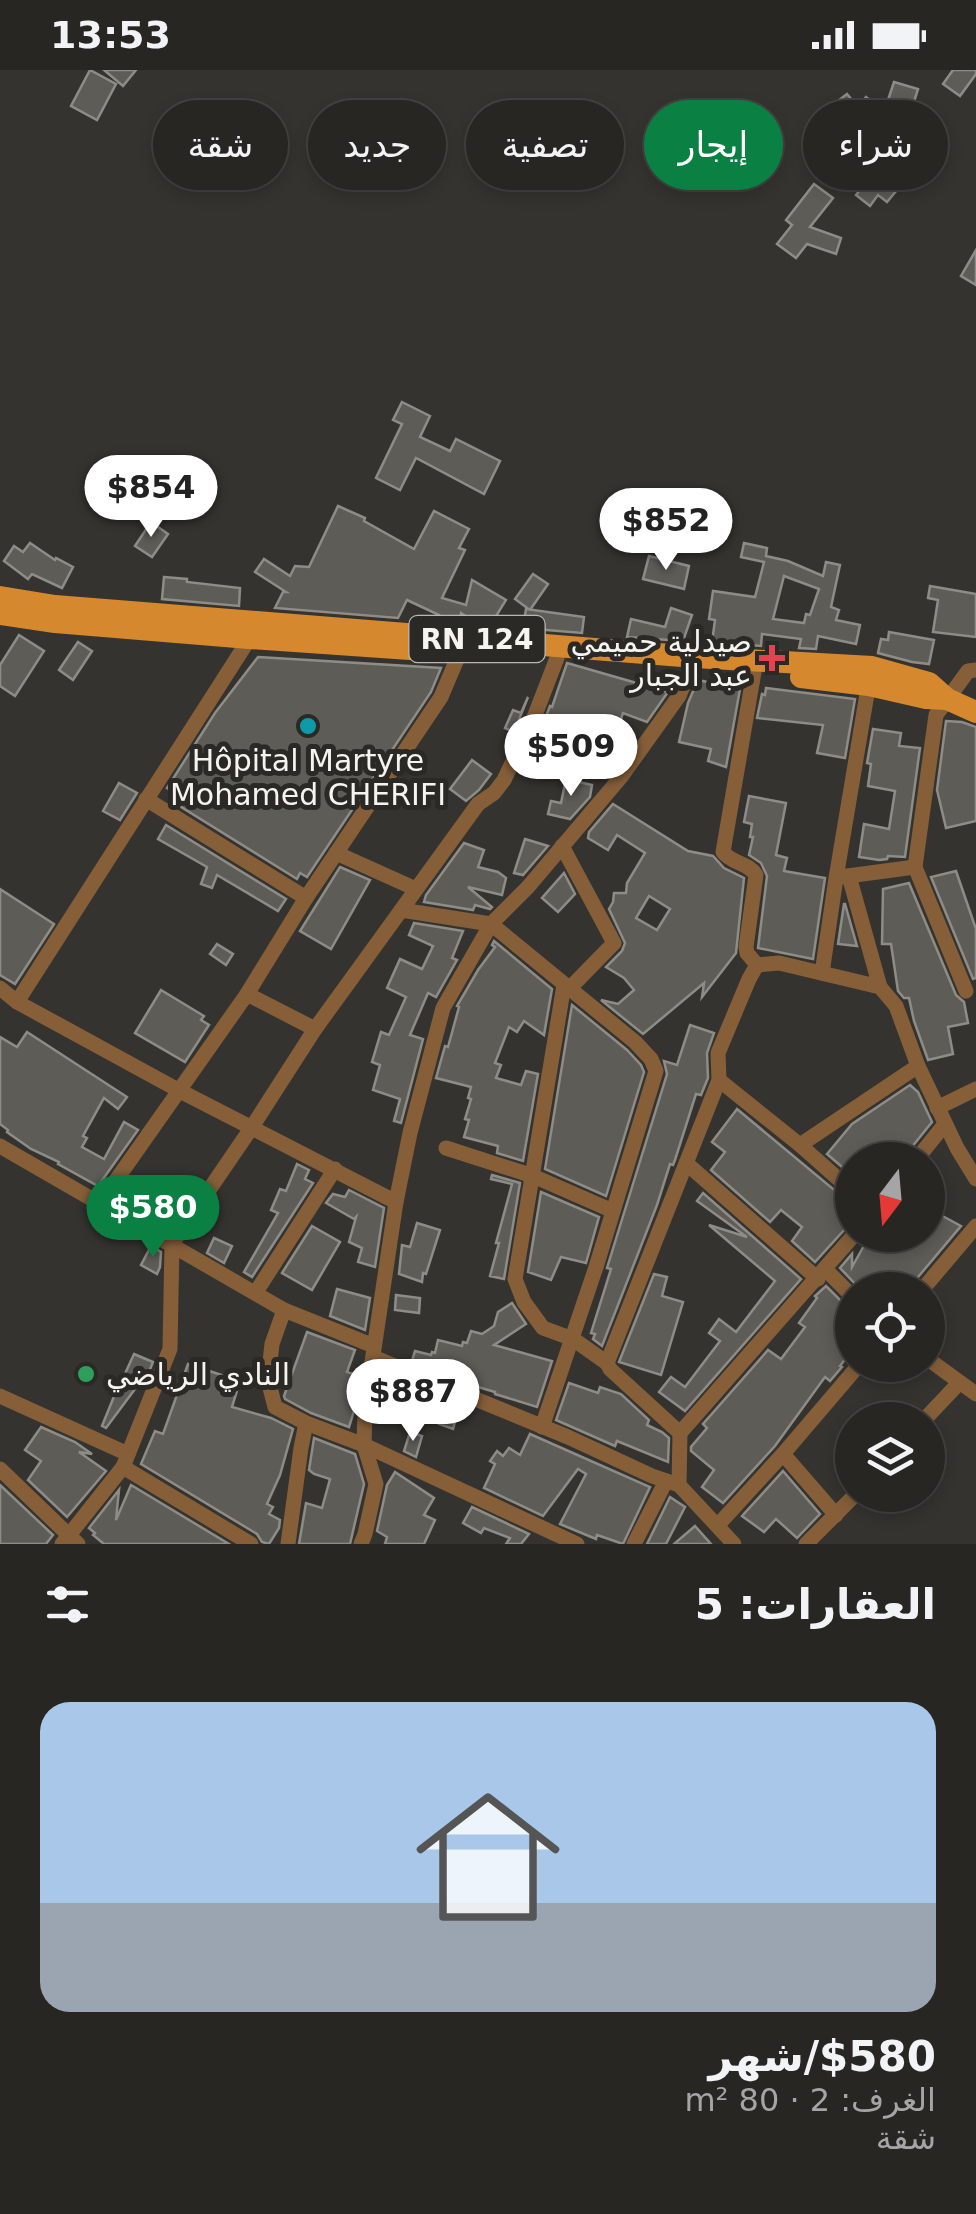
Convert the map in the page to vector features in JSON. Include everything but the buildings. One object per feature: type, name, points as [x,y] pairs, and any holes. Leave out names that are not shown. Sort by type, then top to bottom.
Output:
[{"type":"main road","name":"RN 124","points":[[0,597],[460,652],[694,662],[754,672],[870,676]]},
{"type":"main road","name":"RN 124","points":[[0,614],[55,622],[255,629],[870,676],[976,712]]},
{"type":"street","points":[[17,1002],[255,629]]},
{"type":"street","points":[[100,1203],[247,994],[306,898],[441,697],[460,652]]},
{"type":"street","points":[[0,1470],[69,1542],[125,1461],[170,1349],[172,1244],[315,1029],[478,804],[504,780],[557,658]]},
{"type":"street","points":[[361,1544],[376,1484],[364,1445],[373,1351],[396,1202],[443,1008],[491,924],[528,887],[620,777],[679,696],[694,662]]},
{"type":"street","points":[[966,991],[915,867],[936,715],[968,672],[976,670]]},
{"type":"street","points":[[754,672],[723,852],[729,860],[752,868],[756,875],[746,948],[757,965]]},
{"type":"street","points":[[822,974],[842,877],[870,676]]},
{"type":"street","points":[[146,799],[306,898]]},
{"type":"street","points":[[562,846],[614,943],[567,987],[516,1279],[524,1302],[543,1328],[573,1338],[607,1363],[680,1434]]},
{"type":"street","points":[[336,853],[416,889]]},
{"type":"street","points":[[842,877],[915,867]]},
{"type":"street","points":[[842,877],[880,987],[896,1006],[937,1108],[976,1179]]},
{"type":"street","points":[[401,910],[491,924],[634,1042],[656,1070],[542,1428]]},
{"type":"street","points":[[757,965],[780,964],[880,987]]},
{"type":"street","points":[[607,1363],[719,1080],[718,1053],[757,965]]},
{"type":"street","points":[[0,988],[17,1002],[180,1091],[396,1202]]},
{"type":"street","points":[[247,994],[315,1029]]},
{"type":"street","points":[[800,1145],[918,1066]]},
{"type":"street","points":[[719,1080],[835,1175]]},
{"type":"street","points":[[937,1108],[976,1089]]},
{"type":"street","points":[[930,1142],[945,1124]]},
{"type":"street","points":[[0,1146],[284,1310],[672,1483],[734,1544]]},
{"type":"street","points":[[446,1148],[532,1176],[613,1210]]},
{"type":"street","points":[[686,1163],[835,1284]]},
{"type":"street","points":[[256,1292],[335,1170]]},
{"type":"street","points":[[937,1272],[976,1226]]},
{"type":"street","points":[[634,1544],[672,1483],[680,1434],[840,1252]]},
{"type":"street","points":[[284,1310],[272,1344],[268,1380],[275,1406],[577,1544]]},
{"type":"street","points":[[945,1372],[976,1394]]},
{"type":"street","points":[[718,1525],[844,1382]]},
{"type":"street","points":[[941,1402],[959,1383]]},
{"type":"street","points":[[0,1396],[125,1461],[251,1544]]},
{"type":"street","points":[[288,1544],[306,1423]]},
{"type":"street","points":[[783,1454],[836,1516]]},
{"type":"street","points":[[806,1544],[839,1512]]},
{"type":"place","name":"صيدلية حميمي عبد الجبار","points":[[772,658]]},
{"type":"place","name":"Hôpital Martyre Mohamed CHERIFI","points":[[308,726]]},
{"type":"place","name":"النادي الرياضي","points":[[86,1374]]}]
